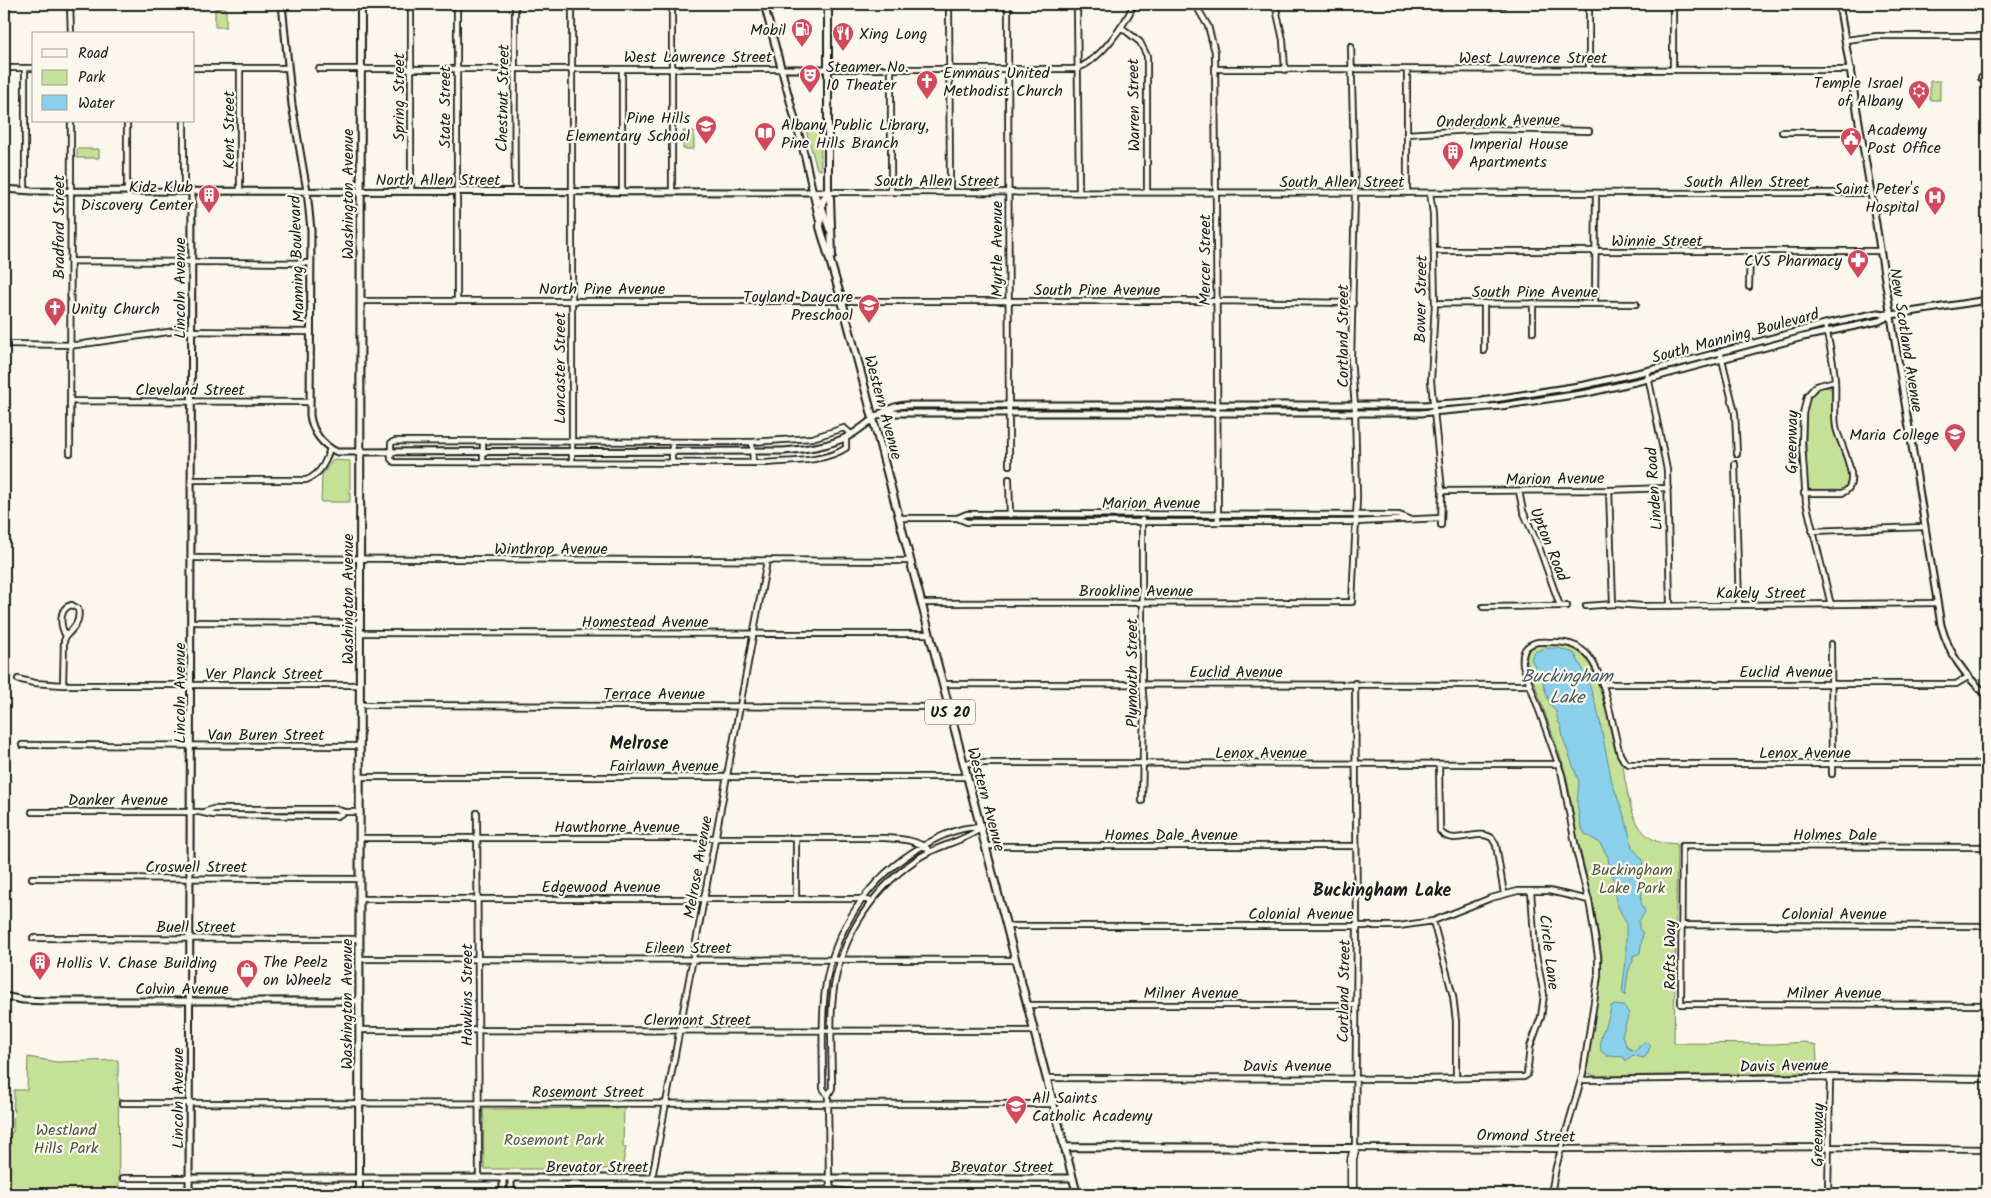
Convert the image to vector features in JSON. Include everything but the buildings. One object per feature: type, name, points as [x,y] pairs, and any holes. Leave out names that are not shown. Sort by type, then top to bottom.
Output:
[{"type":"highway","points":[[1352,1194],[1352,1159],[1355,1148]]},
{"type":"highway","points":[[1355,1148],[1357,1160],[1356,1194]]},
{"type":"highway","points":[[688,1194],[704,1192]]},
{"type":"highway","points":[[800,1193],[829,1192],[850,1194]]},
{"type":"main road","name":"Washington Avenue","points":[[359,1194],[361,4]]},
{"type":"main road","name":"US 20","points":[[828,4],[828,192],[830,197],[831,235]]},
{"type":"main road","name":"US 20","points":[[820,228],[822,206],[828,192]]},
{"type":"main road","name":"Western Avenue","points":[[820,228],[833,265],[1077,1194]]},
{"type":"main road","name":"Western Avenue","points":[[831,235],[833,265]]},
{"type":"main road","name":"Ormond Street","points":[[1064,1147],[1355,1148]]},
{"type":"street","points":[[70,4],[71,32]]},
{"type":"street","name":"Manning Boulevard","points":[[282,4],[294,116],[307,191],[311,230],[310,402],[313,426],[321,440],[330,448]]},
{"type":"street","name":"Spring Street","points":[[411,4],[411,191]]},
{"type":"street","name":"State Street","points":[[456,300],[457,4]]},
{"type":"street","name":"Chestnut Street","points":[[515,4],[513,131],[515,192]]},
{"type":"street","name":"Lancaster Street","points":[[572,4],[572,462]]},
{"type":"street","points":[[672,4],[672,192]]},
{"type":"street","name":"Western Avenue","points":[[764,4],[782,69],[820,228]]},
{"type":"street","points":[[949,4],[950,192]]},
{"type":"street","name":"Myrtle Avenue","points":[[1008,4],[1009,465]]},
{"type":"street","points":[[1077,4],[1079,192]]},
{"type":"street","points":[[1077,68],[1099,52],[1121,27],[1134,4]]},
{"type":"street","name":"Mercer Street","points":[[1195,4],[1205,20],[1212,38],[1215,69],[1218,521]]},
{"type":"street","points":[[1275,4],[1284,40],[1285,70]]},
{"type":"street","points":[[1590,4],[1590,70]]},
{"type":"street","points":[[1673,4],[1673,70]]},
{"type":"street","name":"New Scotland Avenue","points":[[1839,4],[1937,603],[1947,644],[1954,658],[1968,677],[1987,695]]},
{"type":"street","name":"Warren Street","points":[[1121,27],[1140,42],[1145,50],[1147,59],[1147,192]]},
{"type":"street","points":[[1846,40],[1877,36],[1987,36]]},
{"type":"street","name":"Cortland Street","points":[[1351,46],[1355,193],[1352,359],[1355,406],[1356,515],[1352,602]]},
{"type":"street","points":[[4,68],[32,68]]},
{"type":"street","points":[[25,68],[25,190]]},
{"type":"street","points":[[195,68],[288,68]]},
{"type":"street","name":"Kent Street","points":[[240,68],[240,191]]},
{"type":"street","name":"West Lawrence Street","points":[[319,69],[949,70],[1077,68]]},
{"type":"street","points":[[622,69],[622,192]]},
{"type":"street","name":"West Lawrence Street","points":[[1215,69],[1851,70]]},
{"type":"street","points":[[891,70],[891,192]]},
{"type":"street","points":[[1407,70],[1407,193]]},
{"type":"street","points":[[1981,78],[1987,78]]},
{"type":"street","name":"Bradford Street","points":[[70,122],[70,453]]},
{"type":"street","points":[[126,191],[127,122]]},
{"type":"street","points":[[184,122],[184,191]]},
{"type":"street","name":"Onderdonk Avenue","points":[[1407,134],[1487,129],[1589,131]]},
{"type":"street","points":[[1782,132],[1861,132]]},
{"type":"street","name":"North Allen Street","points":[[4,189],[70,191],[813,193]]},
{"type":"street","name":"Lincoln Avenue","points":[[189,1194],[192,191]]},
{"type":"street","name":"Western Avenue","points":[[813,193],[822,206],[831,235]]},
{"type":"street","name":"South Allen Street","points":[[813,193],[1871,193]]},
{"type":"street","name":"Bower Street","points":[[1430,193],[1435,303],[1431,369],[1442,491],[1441,525]]},
{"type":"street","points":[[1595,304],[1596,193]]},
{"type":"street","name":"Winnie Street","points":[[1434,251],[1880,251]]},
{"type":"street","points":[[1749,287],[1750,252]]},
{"type":"street","points":[[70,261],[311,262]]},
{"type":"street","name":"North Pine Avenue","points":[[361,300],[842,300]]},
{"type":"street","name":"South Pine Avenue","points":[[842,300],[1352,303]]},
{"type":"street","name":"South Manning Boulevard","points":[[873,420],[880,413],[891,407],[902,405],[1355,406],[1434,405],[1500,398],[1585,385],[1647,371],[1825,324],[1878,313],[1891,315],[1987,300]]},
{"type":"street","name":"South Pine Avenue","points":[[1435,303],[1636,304]]},
{"type":"street","points":[[1484,303],[1484,351]]},
{"type":"street","points":[[1532,332],[1533,303]]},
{"type":"street","name":"South Manning Boulevard","points":[[880,413],[1434,413],[1556,399],[1648,380],[1826,332],[1879,321],[1891,315]]},
{"type":"street","name":"Greenway","points":[[1804,493],[1842,493],[1849,486],[1848,458],[1836,425],[1835,381],[1825,324]]},
{"type":"street","points":[[4,344],[70,345],[162,332],[311,332]]},
{"type":"street","points":[[1720,351],[1736,412],[1737,454]]},
{"type":"street","name":"Linden Road","points":[[1647,371],[1665,456],[1668,488],[1670,606]]},
{"type":"street","name":"Greenway","points":[[1831,605],[1804,493],[1802,445],[1804,403],[1808,394],[1815,387],[1835,381]]},
{"type":"street","points":[[1585,385],[1587,393]]},
{"type":"street","points":[[1554,390],[1556,399]]},
{"type":"street","points":[[1500,398],[1501,406]]},
{"type":"street","name":"Cleveland Street","points":[[70,401],[310,402]]},
{"type":"street","points":[[944,405],[944,413]]},
{"type":"street","points":[[1083,405],[1083,413]]},
{"type":"street","points":[[1146,405],[1146,414]]},
{"type":"street","points":[[1286,405],[1286,413]]},
{"type":"street","points":[[192,480],[306,480],[314,476],[321,469],[330,448],[337,452],[752,453],[811,448],[848,436],[873,420]]},
{"type":"street","points":[[844,428],[847,429],[848,436],[846,448],[828,456],[792,461],[753,463],[394,462],[391,460],[390,452],[391,443],[395,441],[572,442],[752,442],[812,438],[844,428]]},
{"type":"street","points":[[483,442],[483,462]]},
{"type":"street","points":[[672,442],[672,462]]},
{"type":"street","points":[[752,442],[753,463]]},
{"type":"street","points":[[1735,464],[1739,605]]},
{"type":"street","points":[[1009,479],[1010,522]]},
{"type":"street","name":"Marion Avenue","points":[[1442,491],[1668,488]]},
{"type":"street","points":[[1609,490],[1613,604]]},
{"type":"street","name":"Upton Road","points":[[1519,491],[1523,511],[1539,547],[1560,606]]},
{"type":"street","name":"Marion Avenue","points":[[899,518],[957,518],[967,514],[1399,515],[1407,518],[1441,518]]},
{"type":"street","points":[[1076,514],[1076,522]]},
{"type":"street","name":"Plymouth Street","points":[[1142,515],[1142,683],[1144,705],[1142,801]]},
{"type":"street","points":[[1285,522],[1286,515]]},
{"type":"street","name":"Marion Avenue","points":[[957,518],[967,522],[1356,522],[1400,521],[1407,518]]},
{"type":"street","points":[[1812,531],[1924,527]]},
{"type":"street","name":"Winthrop Avenue","points":[[192,558],[910,561]]},
{"type":"street","name":"Melrose Avenue","points":[[652,1178],[767,561]]},
{"type":"street","name":"Brookline Avenue","points":[[921,603],[1352,602]]},
{"type":"street","name":"Kakely Street","points":[[1586,606],[1613,604],[1670,606],[1937,603]]},
{"type":"street","points":[[63,685],[64,641],[79,619],[78,609],[73,605],[66,607],[62,614],[62,627],[66,636]]},
{"type":"street","points":[[1483,607],[1567,606]]},
{"type":"street","points":[[191,622],[360,623]]},
{"type":"street","name":"Homestead Avenue","points":[[360,633],[930,634]]},
{"type":"street","points":[[1551,1194],[1561,1149],[1581,1080],[1598,971],[1597,946],[1589,900],[1577,854],[1559,764],[1523,663],[1525,650],[1531,644],[1537,642],[1570,644],[1583,650],[1593,663],[1602,684]]},
{"type":"street","points":[[1831,644],[1832,774]]},
{"type":"street","name":"Euclid Avenue","points":[[1602,684],[1956,684],[1968,677]]},
{"type":"street","name":"Ver Planck Street","points":[[18,679],[34,683],[63,685],[360,685]]},
{"type":"street","name":"Euclid Avenue","points":[[943,684],[1530,685]]},
{"type":"street","name":"Cortland Street","points":[[1355,684],[1357,926],[1355,1148]]},
{"type":"street","name":"Lenox Avenue","points":[[1602,684],[1618,748],[1624,760],[1633,764],[1987,764]]},
{"type":"street","name":"Terrace Avenue","points":[[360,705],[949,707]]},
{"type":"street","name":"Van Buren Street","points":[[22,745],[360,746]]},
{"type":"street","name":"Lenox Avenue","points":[[964,764],[1559,764]]},
{"type":"street","points":[[1439,764],[1439,830],[1449,838],[1483,834],[1492,838],[1496,845],[1504,894]]},
{"type":"street","name":"Fairlawn Avenue","points":[[360,777],[967,777]]},
{"type":"street","name":"Danker Avenue","points":[[204,812],[213,809],[336,809],[344,812],[360,812]]},
{"type":"street","points":[[274,809],[274,816]]},
{"type":"street","name":"Danker Avenue","points":[[32,812],[204,812],[213,815],[274,816],[337,816],[344,812]]},
{"type":"street","name":"Hawkins Street","points":[[477,813],[479,1178]]},
{"type":"street","points":[[829,1192],[828,1096],[824,1088],[825,992],[832,959],[846,925],[862,899],[890,869],[923,845],[963,829],[981,828]]},
{"type":"street","points":[[828,1096],[832,1088],[834,985],[852,930],[871,901],[894,876],[930,851],[973,835],[981,828]]},
{"type":"street","name":"Hawthorne Avenue","points":[[360,838],[902,839],[923,845],[930,851]]},
{"type":"street","points":[[796,838],[796,899]]},
{"type":"street","name":"Homes Dale Avenue","points":[[986,846],[1356,846]]},
{"type":"street","name":"Holmes Dale","points":[[1682,846],[1987,846]]},
{"type":"street","name":"Rafts Way","points":[[1681,1004],[1682,846]]},
{"type":"street","name":"Croswell Street","points":[[32,878],[360,879]]},
{"type":"street","name":"Colonial Avenue","points":[[1006,926],[1399,926],[1433,921],[1504,894],[1532,891],[1556,892],[1589,900]]},
{"type":"street","name":"Circle Lane","points":[[1527,1074],[1530,1048],[1541,1016],[1544,995],[1535,950],[1532,891]]},
{"type":"street","name":"Edgewood Avenue","points":[[360,899],[704,898],[862,899],[871,901]]},
{"type":"street","points":[[1433,921],[1453,996],[1456,1030],[1456,1078]]},
{"type":"street","name":"Colonial Avenue","points":[[1682,925],[1987,926]]},
{"type":"street","name":"Buell Street","points":[[32,938],[360,939]]},
{"type":"street","name":"Eileen Street","points":[[360,959],[1015,960]]},
{"type":"street","name":"Colvin Avenue","points":[[4,996],[35,1001],[360,1001]]},
{"type":"street","name":"Milner Avenue","points":[[1681,1004],[1987,1005]]},
{"type":"street","name":"Milner Avenue","points":[[1027,1005],[1355,1005]]},
{"type":"street","name":"Clermont Street","points":[[360,1030],[1034,1031]]},
{"type":"street","name":"Davis Avenue","points":[[1046,1078],[1456,1078],[1523,1077],[1527,1074]]},
{"type":"street","name":"Greenway","points":[[1828,1194],[1830,1077]]},
{"type":"street","name":"Davis Avenue","points":[[1581,1080],[1830,1077],[1987,1079]]},
{"type":"street","name":"Rosemont Street","points":[[122,1103],[828,1102],[1053,1104]]},
{"type":"street","name":"Ormond Street","points":[[1355,1148],[1829,1147],[1987,1149]]},
{"type":"street","name":"Brevator Street","points":[[123,1178],[1072,1178]]},
{"type":"street","points":[[503,1178],[503,1194]]},
{"type":"street","points":[[510,1178],[511,1189],[514,1194]]},
{"type":"street","points":[[551,1194],[575,1192],[800,1193]]},
{"type":"green space","points":[[215,8],[226,8],[226,27],[215,27]]},
{"type":"green space","points":[[1930,81],[1940,81],[1940,100],[1930,100]]},
{"type":"green space","points":[[806,130],[821,130],[821,170],[817,169]]},
{"type":"green space","points":[[683,131],[694,131],[694,149],[683,149]]},
{"type":"green space","points":[[77,149],[99,149],[99,158],[77,158]]},
{"type":"green space","points":[[1821,387],[1830,388],[1834,396],[1833,427],[1847,465],[1848,480],[1845,488],[1840,490],[1812,490],[1806,484],[1806,411],[1810,396]]},
{"type":"green space","points":[[333,460],[350,461],[350,502],[321,502],[322,475]]},
{"type":"green space","name":"Buckingham Lake Park","points":[[1542,645],[1571,647],[1579,651],[1586,658],[1592,668],[1602,697],[1615,750],[1624,769],[1629,802],[1635,818],[1644,833],[1651,838],[1659,842],[1677,844],[1674,1043],[1774,1044],[1805,1042],[1816,1046],[1818,1073],[1595,1076],[1587,1073],[1586,1069],[1602,957],[1594,908],[1577,836],[1568,783],[1527,662],[1527,655],[1530,650]]},
{"type":"green space","points":[[914,856],[879,889],[876,888],[898,864]]},
{"type":"green space","points":[[858,910],[861,912],[840,948],[839,946]]},
{"type":"green space","points":[[831,972],[835,974],[828,1019],[827,1002]]},
{"type":"green space","name":"Westland Hills Park","points":[[28,1057],[57,1062],[118,1060],[119,1194],[4,1194],[4,1136],[13,1132],[14,1090],[27,1090]]},
{"type":"green space","name":"Rosemont Park","points":[[624,1108],[623,1147],[626,1147],[622,1169],[484,1169],[483,1109]]},
{"type":"water","name":"Buckingham Lake","points":[[1546,648],[1558,648],[1574,653],[1586,675],[1598,712],[1612,782],[1627,824],[1632,847],[1643,860],[1640,876],[1641,902],[1645,912],[1639,921],[1639,929],[1643,933],[1640,953],[1633,956],[1633,962],[1628,973],[1625,996],[1622,992],[1626,961],[1626,923],[1616,902],[1614,879],[1609,868],[1608,857],[1600,843],[1585,834],[1581,827],[1577,803],[1579,782],[1556,712],[1550,704],[1544,687],[1542,675],[1536,669],[1531,659],[1534,652]]},
{"type":"water","points":[[1611,1006],[1624,1006],[1629,1013],[1622,1036],[1628,1048],[1635,1051],[1639,1048],[1639,1045],[1647,1042],[1651,1045],[1646,1056],[1643,1058],[1633,1055],[1626,1061],[1624,1057],[1607,1056],[1601,1051],[1602,1033]]},
{"type":"place","name":"Mobil","points":[[802,48]]},
{"type":"place","name":"Xing Long","points":[[843,52]]},
{"type":"place","name":"Steamer No. 10 Theater","points":[[810,94]]},
{"type":"place","name":"Emmaus United Methodist Church","points":[[927,100]]},
{"type":"place","name":"Temple Israel of Albany","points":[[1919,110]]},
{"type":"place","name":"Pine Hills Elementary School","points":[[706,145]]},
{"type":"place","name":"Albany Public Library, Pine Hills Branch","points":[[765,152]]},
{"type":"place","name":"Academy Post Office","points":[[1851,157]]},
{"type":"place","name":"Imperial House Apartments","points":[[1453,171]]},
{"type":"place","name":"Kidz Klub Discovery Center","points":[[209,214]]},
{"type":"place","name":"Saint Peter's Hospital","points":[[1935,216]]},
{"type":"place","name":"CVS Pharmacy","points":[[1858,279]]},
{"type":"place","name":"Toyland Daycare Preschool","points":[[869,324]]},
{"type":"place","name":"Unity Church","points":[[55,327]]},
{"type":"place","name":"Maria College","points":[[1955,453]]},
{"type":"place","name":"Hollis V. Chase Building","points":[[40,981]]},
{"type":"place","name":"The Peelz on Wheelz","points":[[247,989]]},
{"type":"place","name":"All Saints Catholic Academy","points":[[1016,1125]]},
{"type":"district","name":"Melrose","points":[[639,743]]},
{"type":"district","name":"Buckingham Lake","points":[[1382,890]]}]
